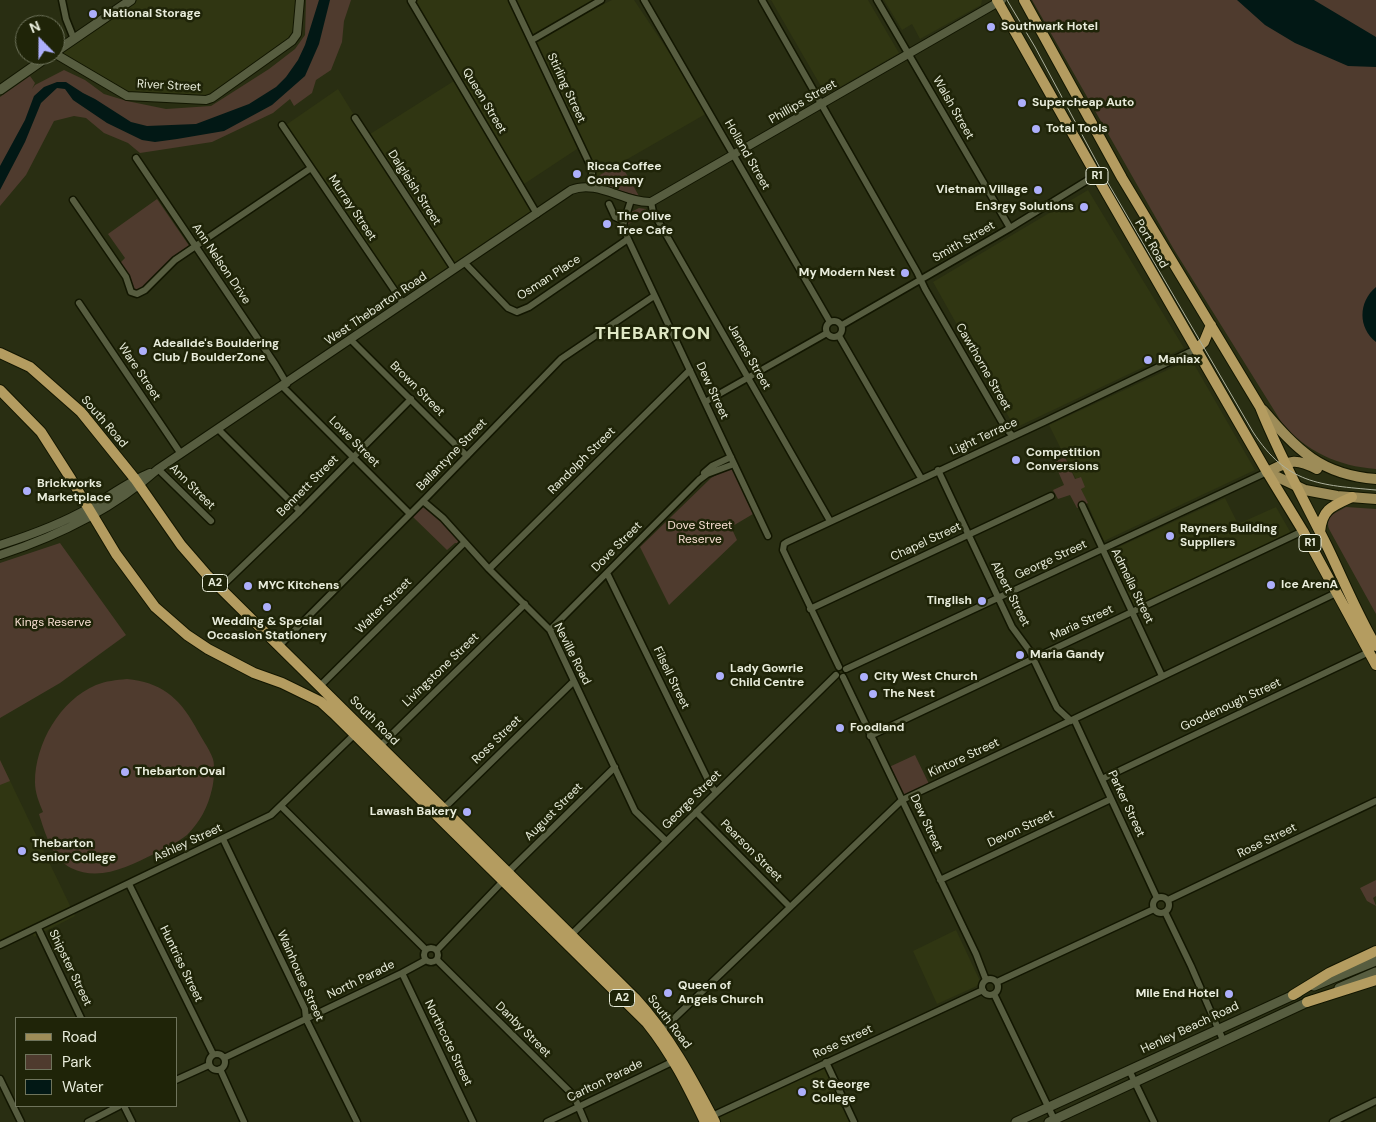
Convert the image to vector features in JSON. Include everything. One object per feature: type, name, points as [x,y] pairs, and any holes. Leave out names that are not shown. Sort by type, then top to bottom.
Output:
[{"type":"highway","name":"Port Road","points":[[1024,0],[1122,178],[1260,407],[1274,444],[1296,487]]},
{"type":"highway","name":"Port Road","points":[[999,1],[1096,175],[1267,472]]},
{"type":"highway","points":[[1196,349],[1204,342],[1211,325]]},
{"type":"highway","name":"South Road","points":[[0,353],[30,368],[81,412],[137,482],[181,545],[220,588],[320,686],[358,731]]},
{"type":"highway","name":"South Road","points":[[0,390],[40,432],[116,554],[155,607],[187,635],[226,659],[321,702],[358,731],[568,938],[647,1024],[674,1061],[709,1120]]},
{"type":"highway","name":"R1","points":[[1267,472],[1303,531],[1336,593],[1374,649]]},
{"type":"highway","name":"R1","points":[[1296,487],[1347,587],[1365,627],[1374,649],[1376,665]]},
{"type":"highway","points":[[1320,533],[1322,519],[1326,511],[1352,497]]},
{"type":"highway","points":[[1336,593],[1347,587]]},
{"type":"highway","name":"South Road","points":[[568,938],[635,998],[662,1030],[683,1062],[709,1120]]},
{"type":"highway","points":[[1293,995],[1329,973],[1376,951]]},
{"type":"highway","points":[[1307,1002],[1376,980]]},
{"type":"main road","points":[[65,45],[131,0]]},
{"type":"main road","points":[[0,90],[36,65]]},
{"type":"main road","name":"Port Road","points":[[1260,407],[1284,435],[1304,453],[1322,465],[1354,478],[1376,480]]},
{"type":"main road","points":[[1267,472],[1285,464],[1299,461],[1338,477],[1354,478]]},
{"type":"main road","points":[[1267,472],[1296,487],[1312,492],[1376,499]]},
{"type":"main road","name":"Henley Beach Road","points":[[1016,1122],[1217,1029],[1376,960]]},
{"type":"main road","name":"Henley Beach Road","points":[[1052,1121],[1223,1040],[1376,972]]},
{"type":"street","points":[[62,0],[66,19],[74,38]]},
{"type":"street","name":"River Street","points":[[65,60],[127,96],[206,100],[212,98],[292,41],[297,34],[300,0]]},
{"type":"street","name":"Stirling Street","points":[[512,0],[592,169],[592,187]]},
{"type":"street","points":[[532,40],[601,0]]},
{"type":"street","name":"Holland Street","points":[[644,0],[830,322]]},
{"type":"street","name":"Cawthorne Street","points":[[762,0],[925,289],[1006,428],[1013,436]]},
{"type":"street","name":"Walsh Street","points":[[877,0],[1010,228]]},
{"type":"street","name":"Queen Street","points":[[412,1],[536,214]]},
{"type":"street","name":"Phillips Street","points":[[651,202],[822,105],[999,1]]},
{"type":"street","name":"Dalgleish Street","points":[[355,118],[454,269]]},
{"type":"street","name":"Murray Street","points":[[282,126],[404,303]]},
{"type":"street","name":"Ann Nelson Drive","points":[[136,158],[275,364],[285,385]]},
{"type":"street","points":[[73,200],[126,277],[130,290],[134,293],[142,292],[175,260],[311,168]]},
{"type":"street","name":"Smith Street","points":[[842,325],[1010,228],[1096,175]]},
{"type":"street","name":"West Thebarton Road","points":[[90,512],[285,385],[571,190],[584,186],[592,187],[631,200]]},
{"type":"street","points":[[609,204],[615,217],[624,221],[631,200],[651,202]]},
{"type":"street","name":"James Street","points":[[651,202],[653,212],[830,521]]},
{"type":"street","name":"Dew Street","points":[[624,221],[623,225],[628,239],[654,296],[768,536]]},
{"type":"street","name":"Osman Place","points":[[464,262],[508,308],[517,312],[529,307],[628,239]]},
{"type":"street","name":"Ballantyne Street","points":[[279,646],[423,502],[561,359],[654,296]]},
{"type":"street","name":"Ware Street","points":[[79,303],[181,454]]},
{"type":"street","points":[[827,333],[826,329],[830,322],[834,320],[839,321],[843,329],[839,336]]},
{"type":"street","points":[[705,402],[827,333]]},
{"type":"street","points":[[827,333],[835,337],[839,336]]},
{"type":"street","points":[[839,336],[921,478]]},
{"type":"street","name":"Brown Street","points":[[350,339],[468,456]]},
{"type":"street","name":"Light Terrace","points":[[810,609],[783,550],[787,542],[1196,349]]},
{"type":"street","name":"Randolph Street","points":[[489,569],[690,370]]},
{"type":"street","name":"Lowe Street","points":[[285,385],[410,514]]},
{"type":"street","name":"Bennett Street","points":[[220,588],[300,511],[411,399]]},
{"type":"street","points":[[218,429],[300,511]]},
{"type":"street","name":"Dove Street","points":[[550,630],[712,466],[731,457]]},
{"type":"street","name":"Dove Street","points":[[699,480],[707,474],[734,464]]},
{"type":"street","name":"Ann Street","points":[[158,469],[210,521]]},
{"type":"street","name":"Albert Street","points":[[938,470],[1012,627],[1029,650],[1057,708],[1072,720]]},
{"type":"street","name":"George Street","points":[[846,669],[1267,472]]},
{"type":"street","name":"Chapel Street","points":[[810,609],[1050,496]]},
{"type":"street","name":"Neville Road","points":[[423,502],[443,518],[464,543],[550,630],[636,811],[666,841]]},
{"type":"street","name":"Admella Street","points":[[1082,505],[1162,676]]},
{"type":"street","points":[[0,545],[90,512]]},
{"type":"street","points":[[0,555],[57,534],[90,512]]},
{"type":"street","name":"Maria Street","points":[[870,736],[1303,531]]},
{"type":"street","name":"Walter Street","points":[[320,686],[464,543]]},
{"type":"street","name":"Filsell Street","points":[[607,573],[711,786],[716,792]]},
{"type":"street","name":"Kintore Street","points":[[662,1030],[902,800],[1336,593]]},
{"type":"street","name":"Livingstone Street","points":[[377,749],[525,604]]},
{"type":"street","points":[[810,609],[839,667]]},
{"type":"street","name":"Goodenough Street","points":[[1102,779],[1374,649]]},
{"type":"street","points":[[839,667],[846,669],[847,673],[843,678],[838,678],[836,675],[835,670],[839,667]]},
{"type":"street","name":"George Street","points":[[568,938],[836,675]]},
{"type":"street","name":"Dew Street","points":[[843,678],[976,954],[986,980]]},
{"type":"street","name":"Ross Street","points":[[440,812],[574,682]]},
{"type":"street","name":"Parker Street","points":[[1072,720],[1112,799],[1157,898]]},
{"type":"street","name":"Ashley Street","points":[[0,945],[271,816],[358,731]]},
{"type":"street","name":"August Street","points":[[506,876],[615,767]]},
{"type":"street","name":"Devon Street","points":[[940,880],[1112,799]]},
{"type":"street","name":"Rose Street","points":[[1168,900],[1376,801]]},
{"type":"street","points":[[282,807],[426,950]]},
{"type":"street","name":"Pearson Street","points":[[696,812],[790,907]]},
{"type":"street","name":"Wainhouse Street","points":[[223,839],[305,1009],[306,1019],[357,1122]]},
{"type":"street","points":[[437,950],[506,876]]},
{"type":"street","name":"Huntriss Street","points":[[129,884],[213,1054]]},
{"type":"street","points":[[1154,909],[1154,902],[1157,898],[1162,897],[1168,900],[1169,906],[1165,912]]},
{"type":"street","points":[[1154,909],[1158,912],[1165,912]]},
{"type":"street","points":[[997,982],[1154,909]]},
{"type":"street","points":[[1165,912],[1223,1040]]},
{"type":"street","name":"Shipster Street","points":[[38,928],[81,1017]]},
{"type":"street","points":[[426,950],[430,948],[437,950]]},
{"type":"street","points":[[426,950],[424,956],[426,960],[432,962],[439,955],[437,950]]},
{"type":"street","name":"North Parade","points":[[224,1058],[426,960]]},
{"type":"street","name":"Danby Street","points":[[436,960],[574,1096],[585,1122]]},
{"type":"street","name":"Northcote Street","points":[[402,973],[473,1122]]},
{"type":"street","points":[[994,994],[987,994],[983,990],[982,984],[986,980],[991,979],[997,982]]},
{"type":"street","points":[[994,994],[998,988],[997,982]]},
{"type":"street","name":"Rose Street","points":[[709,1120],[826,1062],[983,990]]},
{"type":"street","points":[[994,994],[1049,1107],[1052,1121]]},
{"type":"street","points":[[213,1054],[221,1055],[224,1058],[224,1066],[220,1069],[216,1070],[209,1066],[209,1058],[213,1054]]},
{"type":"street","name":"Carlton Parade","points":[[547,1122],[674,1061]]},
{"type":"street","points":[[826,1062],[854,1122]]},
{"type":"street","points":[[178,1079],[209,1066]]},
{"type":"street","points":[[220,1069],[244,1122]]},
{"type":"street","points":[[1129,1070],[1154,1122]]},
{"type":"street","points":[[0,1079],[20,1122]]},
{"type":"street","points":[[1333,1122],[1376,1101]]},
{"type":"street","points":[[88,1122],[118,1107]]},
{"type":"street","points":[[124,1107],[132,1122]]},
{"type":"shaded area","points":[[131,0],[300,0],[297,34],[212,98],[127,96],[65,58],[65,45]]},
{"type":"shaded area","points":[[413,0],[594,0],[538,37],[612,0],[634,0],[709,112],[593,179],[580,147],[521,186],[537,214],[403,303],[283,127],[338,89],[367,136],[457,79]]},
{"type":"shaded area","points":[[771,0],[868,0],[899,53],[826,95]]},
{"type":"shaded area","points":[[884,0],[982,0],[981,5],[920,39],[912,24],[902,30]]},
{"type":"shaded area","points":[[1088,190],[1184,348],[1015,428],[933,282]]},
{"type":"shaded area","points":[[1191,359],[1255,470],[1104,541],[1081,489],[1080,477],[1076,479],[1049,425]]},
{"type":"shaded area","points":[[1225,498],[1238,524],[1276,507],[1292,535],[1135,609],[1108,552]]},
{"type":"shaded area","name":"Thebarton Senior College","points":[[0,760],[75,916],[34,937],[32,931],[0,945]]},
{"type":"shaded area","points":[[956,930],[980,981],[979,985],[937,1004],[913,951]]},
{"type":"shaded area","name":"St George College","points":[[826,1062],[854,1122],[715,1122],[712,1116]]},
{"type":"green space","points":[[306,0],[351,0],[344,21],[342,42],[331,70],[316,80],[312,93],[294,106],[290,99],[273,113],[212,142],[140,153],[128,143],[104,133],[86,118],[74,116],[54,121],[26,175],[0,206],[0,97],[30,76],[35,83],[32,89],[35,85],[64,70],[85,80],[104,94],[127,101],[166,109],[211,106],[269,69],[295,49],[305,35]]},
{"type":"green space","points":[[1032,0],[1376,0],[1376,469],[1349,465],[1324,456],[1302,442],[1282,423],[1173,248]]},
{"type":"green space","points":[[620,164],[639,196],[608,187],[600,182],[598,176]]},
{"type":"green space","points":[[157,199],[190,247],[140,291],[134,291],[131,280],[120,263],[125,258],[108,234]]},
{"type":"green space","points":[[639,208],[646,209],[648,213],[627,225],[631,212]]},
{"type":"green space","points":[[1065,457],[1075,479],[1081,477],[1085,487],[1081,489],[1088,503],[1077,508],[1070,495],[1058,499],[1053,490],[1064,485],[1054,462]]},
{"type":"green space","name":"Dove Street Reserve","points":[[732,466],[753,514],[731,527],[737,540],[669,605],[640,547],[711,478]]},
{"type":"green space","points":[[423,507],[442,520],[459,540],[457,543],[447,550],[413,517]]},
{"type":"green space","points":[[1346,507],[1376,509],[1376,614],[1329,529],[1328,521],[1330,518]]},
{"type":"green space","name":"Kings Reserve","points":[[60,543],[126,635],[60,683],[0,718],[0,563]]},
{"type":"green space","name":"Thebarton Oval","points":[[127,679],[159,688],[175,699],[189,716],[213,759],[212,789],[206,808],[187,835],[154,854],[114,871],[103,873],[82,872],[64,864],[54,852],[44,829],[39,814],[43,812],[35,786],[39,753],[52,725],[71,701],[96,685]]},
{"type":"green space","points":[[915,755],[930,786],[902,800],[887,768]]},
{"type":"green space","points":[[0,760],[10,781],[0,785]]},
{"type":"green space","points":[[1376,880],[1376,896],[1373,898],[1376,906],[1367,901],[1360,888]]},
{"type":"water","points":[[319,0],[330,0],[319,44],[305,76],[272,105],[224,131],[155,142],[142,140],[107,123],[73,100],[65,89],[57,88],[41,103],[25,142],[0,190],[0,166],[25,120],[34,96],[44,87],[57,82],[66,82],[131,122],[147,126],[196,124],[249,104],[276,87],[286,77],[298,60],[305,45]]},
{"type":"water","points":[[1237,0],[1314,0],[1376,37],[1376,67],[1348,66],[1295,43],[1265,25]]},
{"type":"water","points":[[1376,287],[1376,342],[1366,330],[1362,315],[1366,300]]},
{"type":"tram line","points":[[1007,0],[1035,47],[1108,183],[1253,432],[1279,462],[1292,472],[1306,479],[1338,486],[1376,490]]},
{"type":"place","name":"National Storage","points":[[93,14]]},
{"type":"place","name":"Southwark Hotel","points":[[991,27]]},
{"type":"place","name":"Supercheap Auto","points":[[1022,103]]},
{"type":"place","name":"Total Tools","points":[[1036,129]]},
{"type":"place","name":"Ricca Coffee Company","points":[[577,174]]},
{"type":"place","name":"Vietnam Village","points":[[1038,190]]},
{"type":"place","name":"En3rgy Solutions","points":[[1084,207]]},
{"type":"place","name":"The Olive Tree Cafe","points":[[607,224]]},
{"type":"place","name":"My Modern Nest","points":[[905,273]]},
{"type":"place","name":"Adealide's Bouldering Club / BoulderZone","points":[[143,351]]},
{"type":"place","name":"Maniax","points":[[1148,360]]},
{"type":"place","name":"Competition Conversions","points":[[1016,460]]},
{"type":"place","name":"Brickworks Marketplace","points":[[27,491]]},
{"type":"place","name":"Rayners Building Suppliers","points":[[1170,536]]},
{"type":"place","name":"Ice ArenA","points":[[1271,585]]},
{"type":"place","name":"MYC Kitchens","points":[[248,586]]},
{"type":"place","name":"Tinglish","points":[[982,601]]},
{"type":"place","name":"Wedding & Special Occasion Stationery","points":[[267,607]]},
{"type":"place","name":"Maria Gandy","points":[[1020,655]]},
{"type":"place","name":"Lady Gowrie Child Centre","points":[[720,676]]},
{"type":"place","name":"City West Church","points":[[864,677]]},
{"type":"place","name":"The Nest","points":[[873,694]]},
{"type":"place","name":"Foodland","points":[[840,728]]},
{"type":"place","name":"Thebarton Oval","points":[[125,772]]},
{"type":"place","name":"Lawash Bakery","points":[[467,812]]},
{"type":"place","name":"Thebarton Senior College","points":[[22,851]]},
{"type":"place","name":"Queen of Angels Church","points":[[668,993]]},
{"type":"place","name":"Mile End Hotel","points":[[1229,994]]},
{"type":"place","name":"St George College","points":[[802,1092]]},
{"type":"district","name":"THEBARTON","points":[[653,334]]}]
